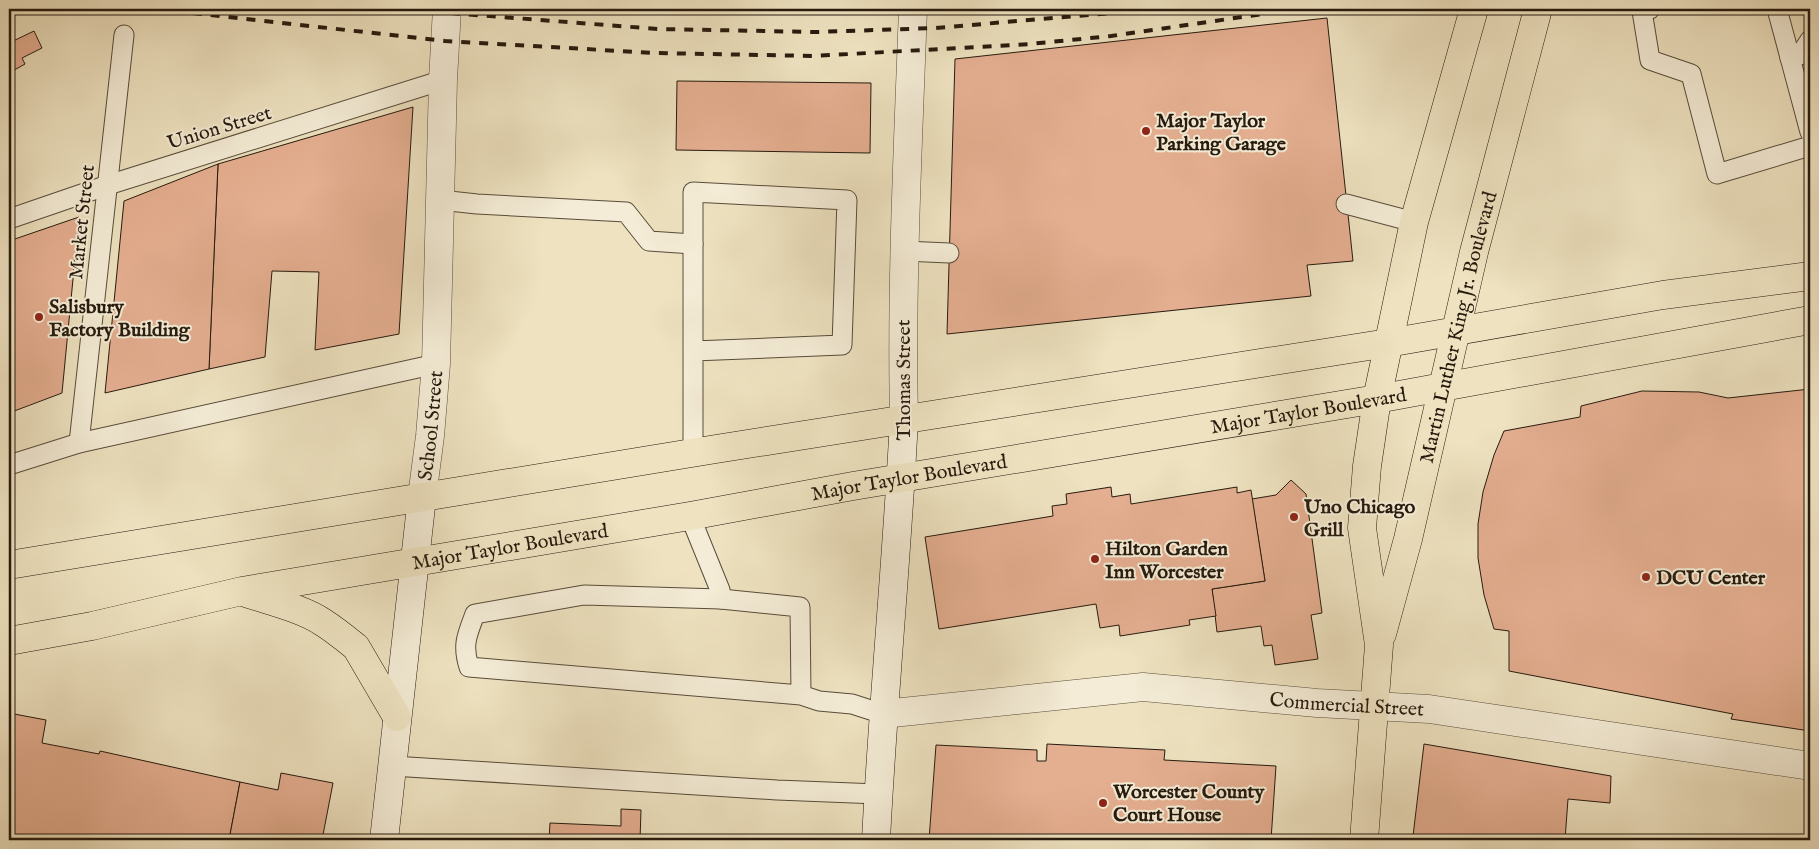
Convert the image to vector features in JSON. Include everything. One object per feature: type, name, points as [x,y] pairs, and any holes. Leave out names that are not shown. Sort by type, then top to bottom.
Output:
[{"type":"main road","name":"Martin Luther King Jr. Boulevard","points":[[1379,645],[1362,528],[1367,466],[1377,399],[1414,222],[1474,9]]},
{"type":"main road","name":"Martin Luther King Jr. Boulevard","points":[[1364,840],[1379,645],[1408,539],[1474,252],[1538,9]]},
{"type":"main road","points":[[9,565],[904,419],[1388,343],[1692,291],[1810,276]]},
{"type":"main road","name":"Major Taylor Boulevard","points":[[9,641],[92,626],[242,591],[690,516],[901,478],[1377,399],[1810,320]]},
{"type":"main road","points":[[242,591],[323,622],[350,642],[356,647],[397,717]]},
{"type":"street","name":"School Street","points":[[384,840],[414,563],[430,436],[436,364],[443,80],[447,9]]},
{"type":"street","name":"Thomas Street","points":[[876,840],[904,419],[904,251],[913,9]]},
{"type":"street","name":"Commercial Street","points":[[883,714],[1143,687],[1317,703],[1429,709],[1810,766]]},
{"type":"lane","points":[[1650,9],[1642,11],[1650,60],[1691,74],[1717,174],[1810,146]]},
{"type":"lane","points":[[1777,9],[1803,53],[1810,132]]},
{"type":"lane","name":"Market Street","points":[[79,443],[124,35]]},
{"type":"lane","name":"Union Street","points":[[9,219],[108,185],[443,80]]},
{"type":"lane","points":[[693,351],[842,345],[847,200],[694,192],[693,244],[693,351],[693,453]]},
{"type":"lane","points":[[440,200],[477,204],[626,212],[649,241],[693,244]]},
{"type":"lane","points":[[1346,204],[1414,222]]},
{"type":"lane","points":[[904,251],[949,253]]},
{"type":"lane","points":[[9,465],[79,443],[436,364]]},
{"type":"lane","points":[[690,516],[720,590],[721,600]]},
{"type":"lane","points":[[801,695],[800,607],[721,600],[584,596],[475,614],[468,633],[464,653],[469,667],[801,695],[820,701],[852,704],[883,714]]},
{"type":"lane","points":[[392,766],[777,790],[878,794]]},
{"type":"building","name":"Major Taylor Parking Garage","points":[[1327,18],[1353,261],[1307,265],[1311,296],[947,334],[955,59]]},
{"type":"building","points":[[34,31],[42,48],[22,58],[25,64],[9,73],[9,43]]},
{"type":"building","points":[[677,81],[871,83],[870,153],[676,150]]},
{"type":"building","points":[[413,107],[399,334],[315,350],[319,272],[272,271],[265,357],[209,369],[218,164]]},
{"type":"building","points":[[218,164],[209,369],[105,393],[124,201]]},
{"type":"building","name":"Salisbury Factory Building","points":[[79,217],[62,393],[9,413],[9,241]]},
{"type":"building","name":"DCU Center","points":[[1810,389],[1810,731],[1731,719],[1733,714],[1509,671],[1509,631],[1494,629],[1484,595],[1478,558],[1478,524],[1483,492],[1494,455],[1504,431],[1580,417],[1581,406],[1642,391],[1699,392],[1728,398]]},
{"type":"building","points":[[1291,480],[1306,494],[1322,613],[1311,615],[1318,659],[1275,665],[1272,645],[1264,646],[1261,626],[1217,632],[1212,589],[1265,581],[1252,499],[1276,495]]},
{"type":"building","name":"Hilton Garden Inn Worcester","points":[[1111,487],[1112,497],[1130,494],[1131,504],[1237,487],[1237,493],[1251,490],[1265,581],[1212,589],[1216,616],[1189,620],[1190,625],[1120,636],[1119,625],[1100,628],[1096,604],[939,629],[925,537],[1053,516],[1052,506],[1067,504],[1066,494]]},
{"type":"building","points":[[9,713],[46,720],[42,743],[99,754],[100,751],[240,782],[229,840],[9,840]]},
{"type":"building","name":"Worcester County Court House","points":[[1047,744],[1165,750],[1164,760],[1276,766],[1271,840],[929,840],[936,745],[1037,750],[1037,761],[1046,761]]},
{"type":"building","points":[[1424,744],[1611,776],[1610,803],[1568,799],[1565,840],[1445,840],[1445,837],[1413,836]]},
{"type":"building","points":[[281,773],[333,783],[322,840],[229,840],[240,782],[278,790]]},
{"type":"building","points":[[621,809],[641,810],[640,840],[549,840],[550,823],[621,826]]},
{"type":"railway","points":[[157,9],[445,41],[655,53],[814,56],[1030,44],[1111,36],[1297,9]]},
{"type":"railway","points":[[397,9],[658,29],[816,32],[936,28],[1142,9]]},
{"type":"place","name":"Major Taylor Parking Garage","points":[[1146,131]]},
{"type":"place","name":"Salisbury Factory Building","points":[[39,317]]},
{"type":"place","name":"Uno Chicago Grill","points":[[1294,517]]},
{"type":"place","name":"Hilton Garden Inn Worcester","points":[[1095,559]]},
{"type":"place","name":"DCU Center","points":[[1646,577]]},
{"type":"place","name":"Worcester County Court House","points":[[1103,803]]}]
